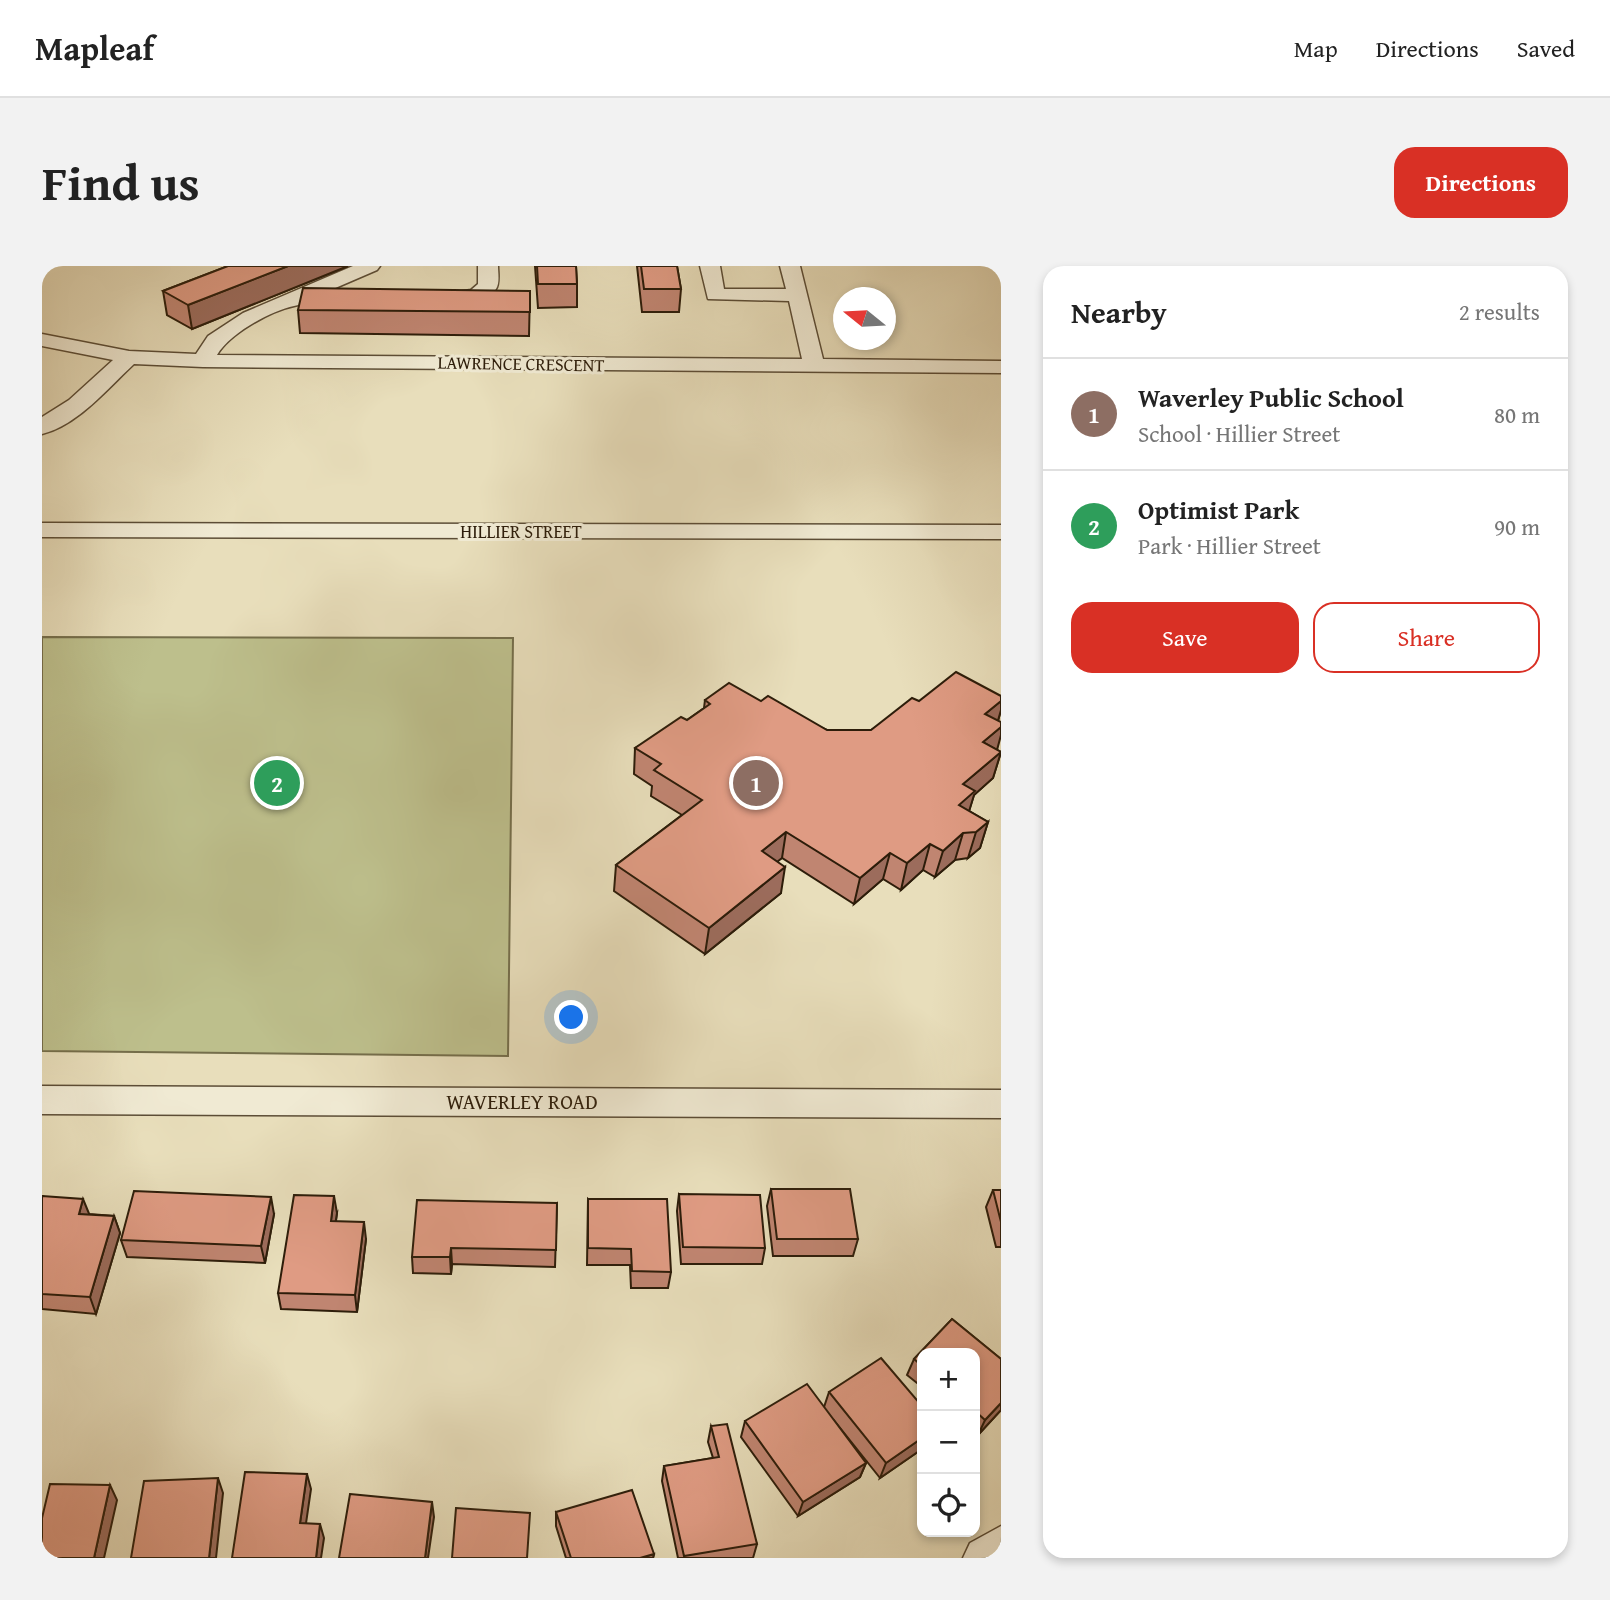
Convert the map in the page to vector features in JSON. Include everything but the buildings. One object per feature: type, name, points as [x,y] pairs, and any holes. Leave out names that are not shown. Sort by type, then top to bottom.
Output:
[{"type":"street","points":[[203,361],[215,341],[250,317],[370,266]]},
{"type":"street","points":[[427,299],[477,296],[488,286],[488,266]]},
{"type":"street","points":[[710,266],[715,295],[796,295]]},
{"type":"street","points":[[790,266],[814,364]]},
{"type":"street","points":[[287,300],[321,296],[361,297]]},
{"type":"street","name":"LAWRENCE CRESCENT","points":[[42,340],[129,357],[203,361],[1001,367]]},
{"type":"street","points":[[42,427],[77,405],[129,357]]},
{"type":"street","name":"HILLIER STREET","points":[[42,530],[1001,532]]},
{"type":"street","name":"WAVERLEY ROAD","points":[[42,1100],[1001,1104]]},
{"type":"street","points":[[985,1558],[1001,1548]]},
{"type":"green space","points":[[42,637],[513,638],[508,1056],[42,1051]]},
{"type":"place","name":"Optimist Park","points":[[277,783]]},
{"type":"place","name":"Waverley Public School","points":[[756,783]]}]
